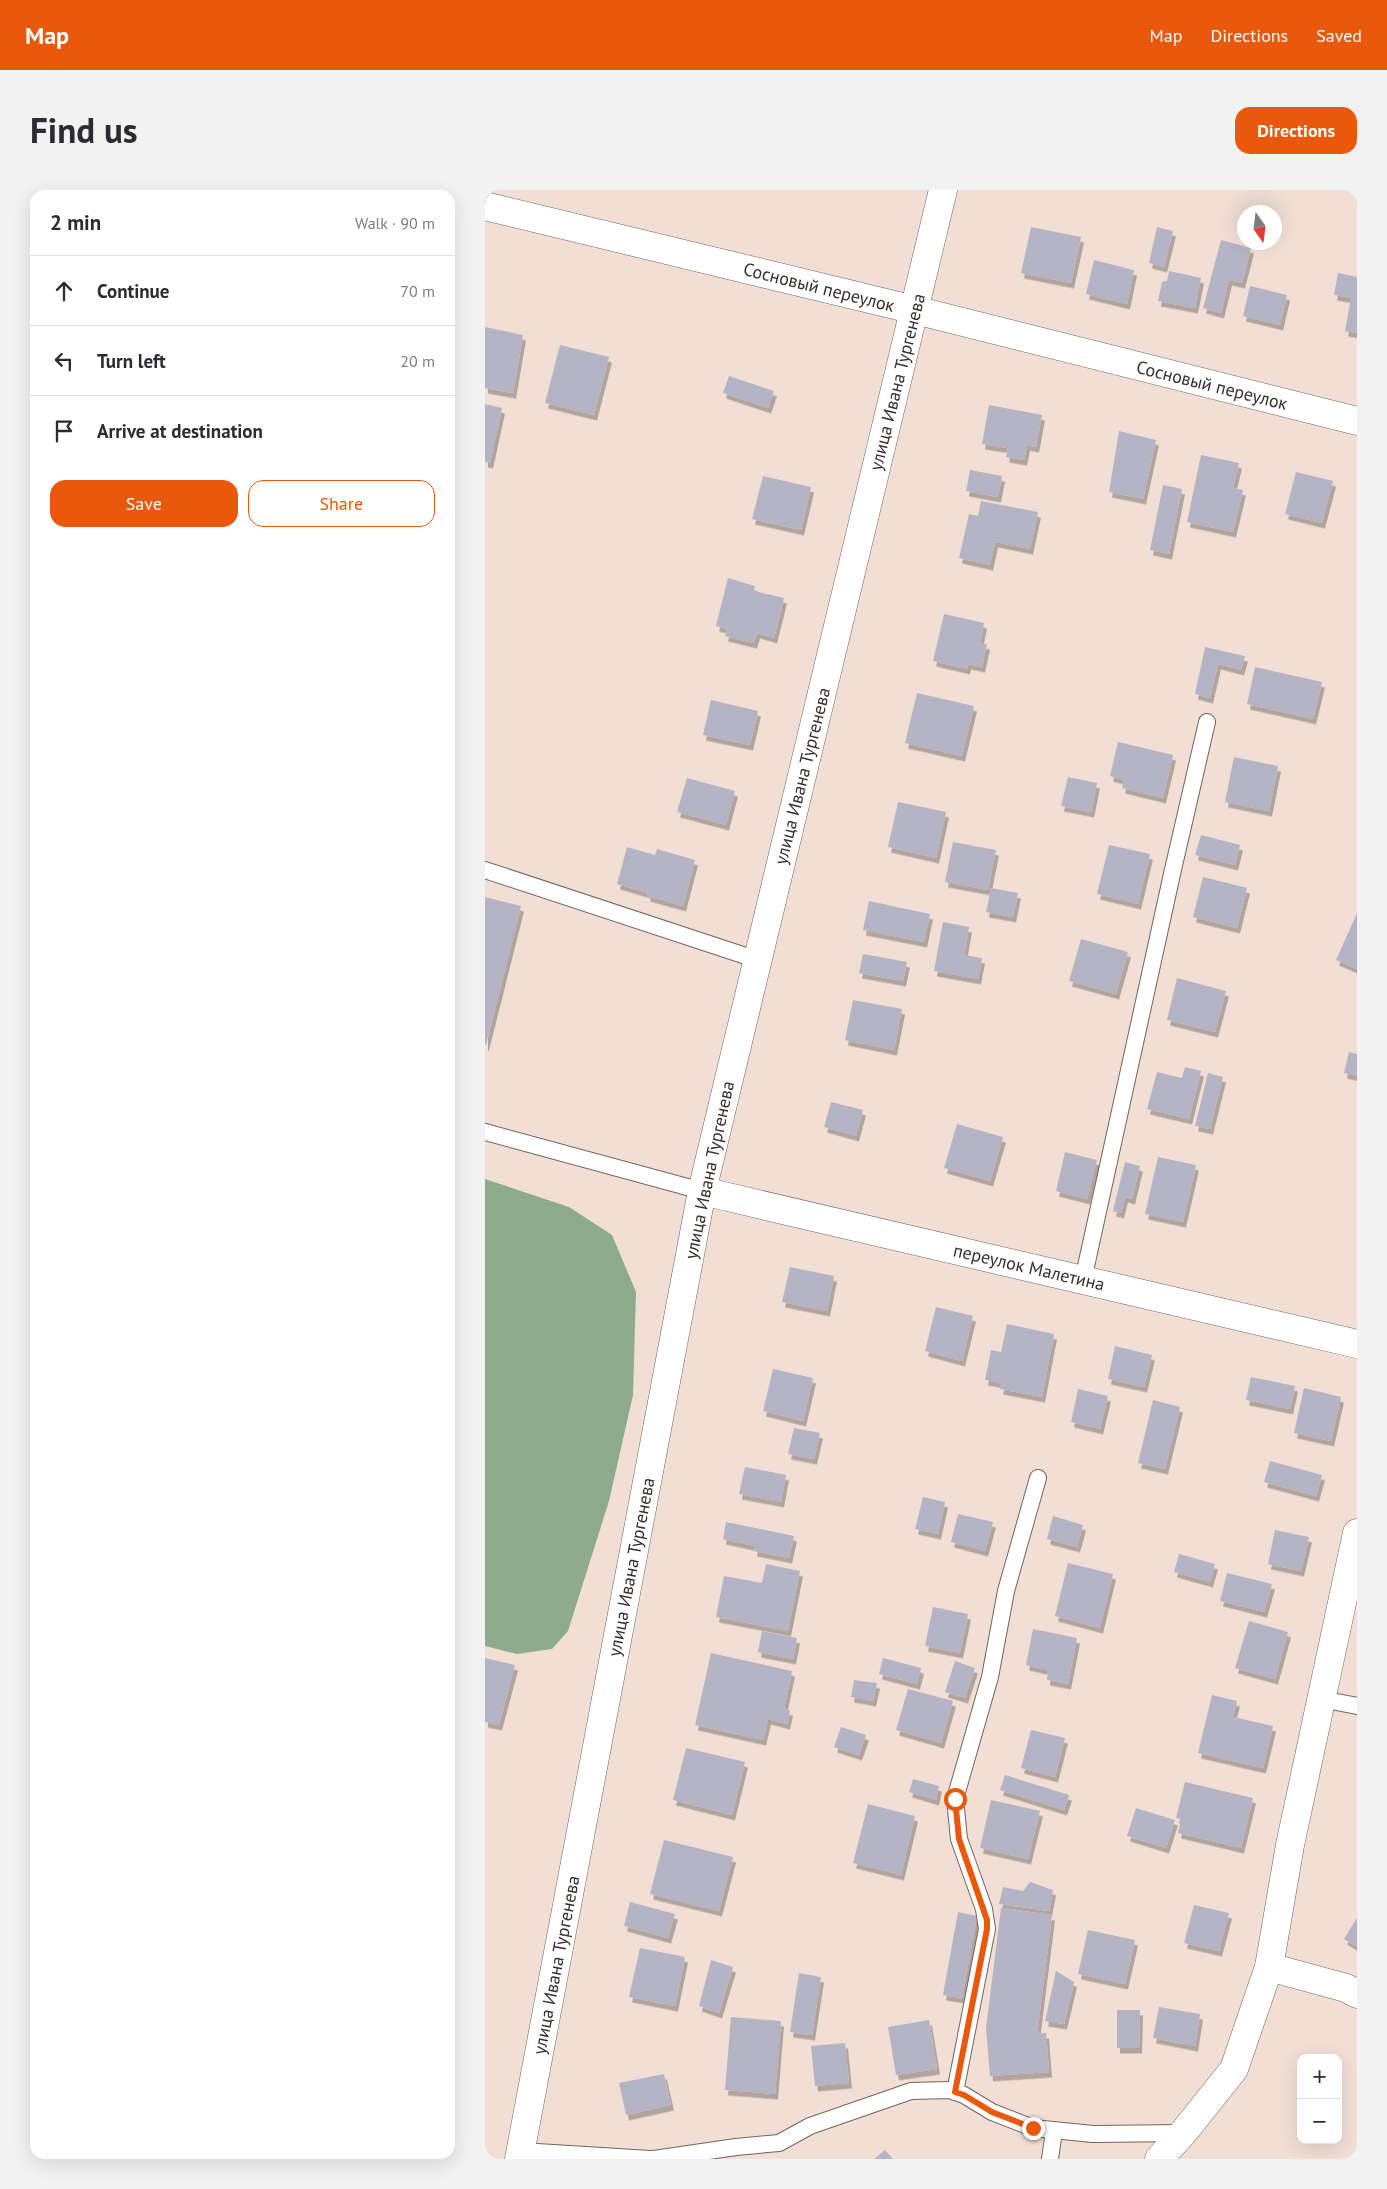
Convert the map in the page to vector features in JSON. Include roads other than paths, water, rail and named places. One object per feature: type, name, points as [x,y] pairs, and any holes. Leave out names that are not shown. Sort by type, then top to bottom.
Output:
[{"type":"street","name":"улица Ивана Тургенева","points":[[520,2155],[702,1191],[943,190]]},
{"type":"street","name":"Сосновый переулок","points":[[485,206],[915,310],[1357,421]]},
{"type":"street","name":"переулок Малетина","points":[[702,1191],[1357,1344]]},
{"type":"street","points":[[1159,2159],[1183,2133],[1234,2069],[1269,1967],[1290,1844],[1357,1533]]},
{"type":"street","points":[[1269,1967],[1346,1988],[1357,1994]]},
{"type":"lane","points":[[1083,1280],[1207,722]]},
{"type":"lane","points":[[485,870],[758,960]]},
{"type":"lane","points":[[485,1132],[702,1191]]},
{"type":"lane","points":[[955,2092],[987,1929],[987,1920],[959,1839],[955,1799],[990,1677],[1006,1591],[1038,1478]]},
{"type":"lane","points":[[1321,1699],[1357,1706]]},
{"type":"lane","points":[[520,2155],[652,2159],[779,2143],[809,2126],[911,2091],[929,2089],[955,2092],[1000,2116],[1033,2128],[1093,2134],[1183,2133]]},
{"type":"lane","points":[[1050,2159],[1054,2131]]}]
